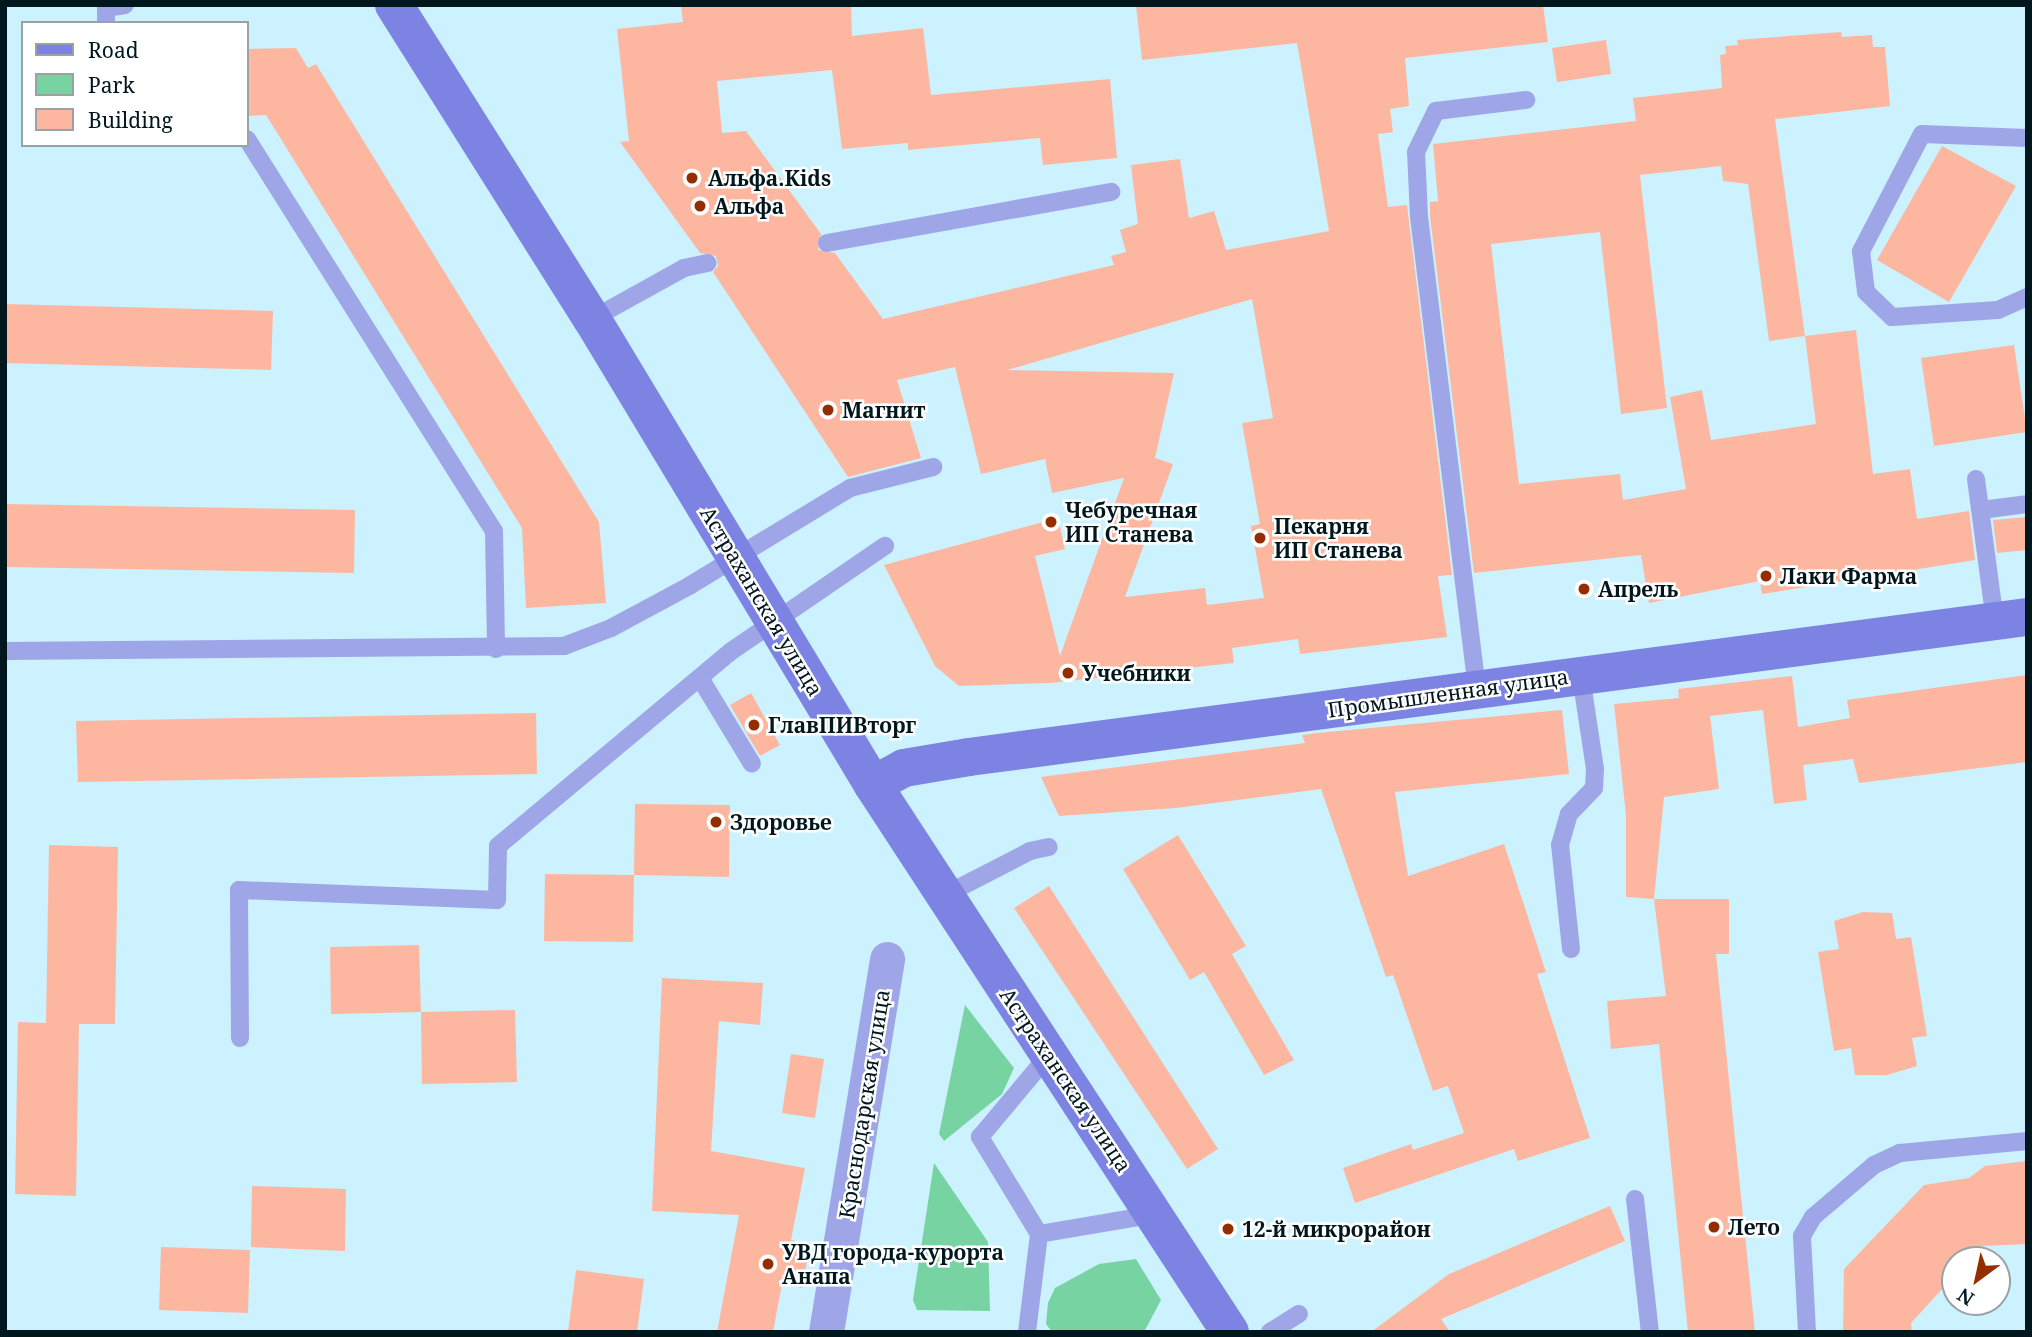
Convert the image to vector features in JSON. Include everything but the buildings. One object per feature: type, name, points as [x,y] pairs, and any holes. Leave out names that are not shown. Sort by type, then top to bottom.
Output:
[{"type":"street","name":"Астраханская улица","points":[[394,5],[592,319],[873,785],[1048,1056],[1157,1214],[1230,1332]]},
{"type":"street","name":"Промышленная улица","points":[[873,785],[904,768],[969,757],[2011,619]]},
{"type":"street","name":"Краснодарская улица","points":[[826,1332],[887,959]]},
{"type":"lane","points":[[106,21],[106,8],[125,5]]},
{"type":"lane","points":[[1477,689],[1421,231],[1416,152],[1436,111],[1526,100]]},
{"type":"lane","points":[[2027,138],[1922,134],[1861,251],[1866,292],[1892,317],[1998,310],[2027,297]]},
{"type":"lane","points":[[248,141],[494,531],[496,649]]},
{"type":"lane","points":[[827,243],[1111,192]]},
{"type":"lane","points":[[592,319],[684,268],[707,263]]},
{"type":"lane","points":[[5,651],[496,649],[565,646],[611,628],[736,560],[850,488],[933,467]]},
{"type":"lane","points":[[1976,479],[1980,510],[2011,619]]},
{"type":"lane","points":[[1980,510],[2027,504]]},
{"type":"lane","points":[[240,1038],[239,890],[497,900],[498,846],[700,678],[885,546]]},
{"type":"lane","points":[[1571,949],[1560,845],[1569,814],[1594,788],[1595,769],[1581,676]]},
{"type":"lane","points":[[700,678],[752,764]]},
{"type":"lane","points":[[943,896],[1030,850],[1049,847]]},
{"type":"lane","points":[[1027,1332],[1039,1234],[980,1137],[1048,1056]]},
{"type":"lane","points":[[1807,1332],[1802,1236],[1813,1217],[1874,1165],[1900,1153],[2027,1141]]},
{"type":"lane","points":[[1635,1199],[1650,1332]]},
{"type":"lane","points":[[1039,1234],[1157,1214]]},
{"type":"lane","points":[[1270,1332],[1298,1314]]},
{"type":"green space","points":[[965,1005],[1014,1068],[1002,1094],[944,1141],[939,1134]]},
{"type":"green space","points":[[934,1163],[988,1242],[990,1311],[917,1310],[913,1300]]},
{"type":"green space","points":[[1136,1259],[1161,1300],[1144,1332],[1052,1332],[1046,1324],[1048,1303],[1055,1288],[1099,1264]]},
{"type":"place","name":"Альфа.Kids","points":[[692,178]]},
{"type":"place","name":"Альфа","points":[[700,206]]},
{"type":"place","name":"Магнит","points":[[828,410]]},
{"type":"place","name":"Чебуречная ИП Станева","points":[[1051,522]]},
{"type":"place","name":"Пекарня ИП Станева","points":[[1260,538]]},
{"type":"place","name":"Лаки Фарма","points":[[1766,576]]},
{"type":"place","name":"Апрель","points":[[1584,589]]},
{"type":"place","name":"Учебники","points":[[1068,673]]},
{"type":"place","name":"ГлавПИВторг","points":[[754,725]]},
{"type":"place","name":"Здоровье","points":[[716,822]]},
{"type":"place","name":"Лето","points":[[1714,1227]]},
{"type":"place","name":"12-й микрорайон","points":[[1228,1229]]},
{"type":"place","name":"УВД города-курорта Анапа","points":[[768,1264]]}]
